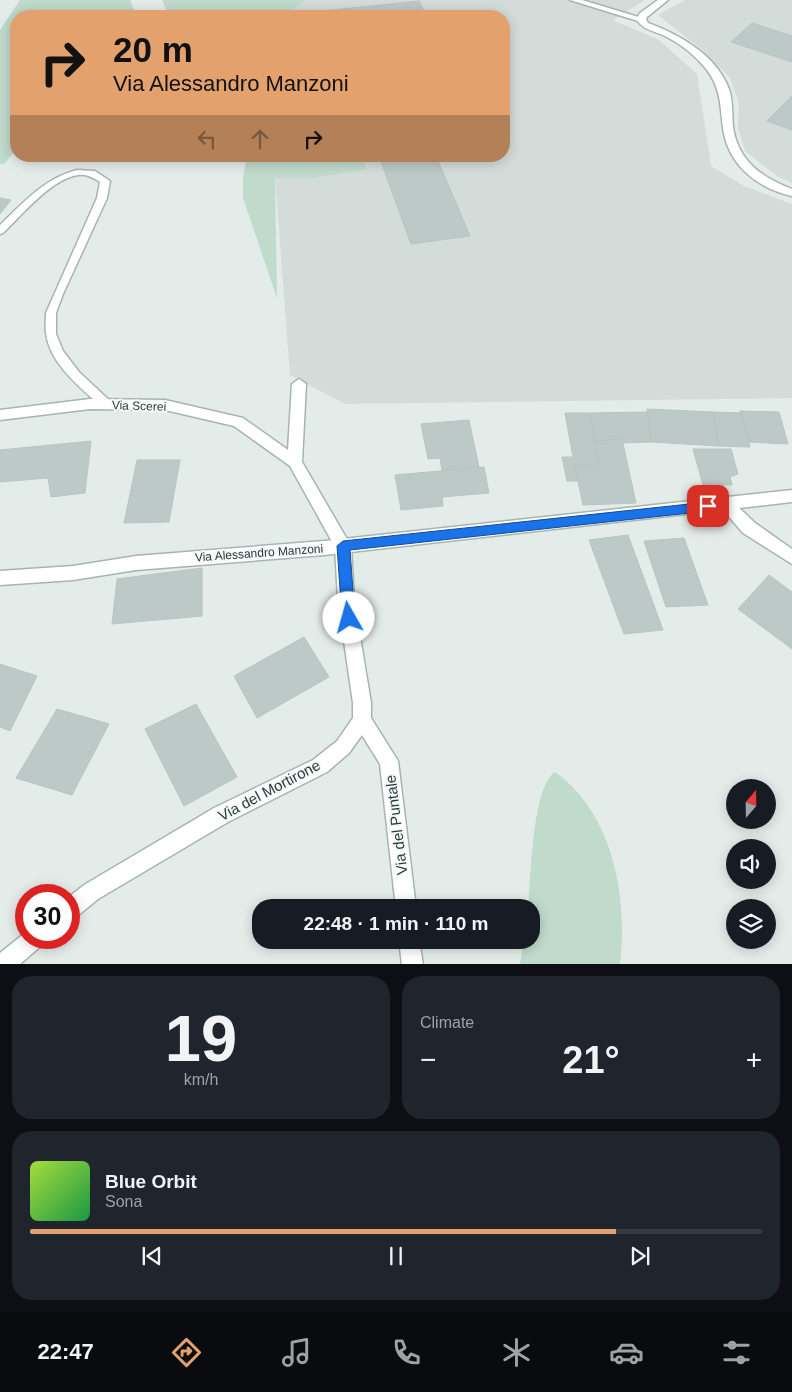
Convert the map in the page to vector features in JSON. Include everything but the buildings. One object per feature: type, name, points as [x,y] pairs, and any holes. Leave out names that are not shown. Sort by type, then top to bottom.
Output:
[{"type":"street","points":[[664,0],[643,15],[641,19],[644,25],[661,30],[691,47],[707,64],[723,89],[729,138],[741,162],[759,180],[792,193]]},
{"type":"street","points":[[295,462],[299,384]]},
{"type":"street","name":"Via Scerei","points":[[0,415],[90,404],[165,405],[238,422],[295,462],[343,546]]},
{"type":"street","name":"Via Alessandro Manzoni","points":[[0,578],[73,572],[136,562],[343,546],[792,496]]},
{"type":"street","points":[[726,504],[749,528],[792,557]]},
{"type":"street","points":[[343,546],[346,600],[362,703],[362,720]]},
{"type":"street","name":"Via del Puntale","points":[[362,720],[389,761],[405,899]]},
{"type":"street","name":"Via del Mortirone","points":[[80,901],[92,892],[221,815],[320,766],[343,747],[362,720]]},
{"type":"street","points":[[2,964],[21,949]]},
{"type":"street","points":[[410,949],[413,964]]},
{"type":"lane","points":[[574,0],[641,19]]},
{"type":"lane","points":[[0,231],[51,183],[65,175],[88,173],[99,176],[105,181],[102,198],[58,294],[51,313],[51,327],[58,352],[75,375],[106,404]]},
{"type":"shaded area","points":[[305,0],[645,0],[613,20],[659,40],[697,74],[711,166],[744,186],[792,204],[792,398],[345,404],[290,375],[275,178],[314,178],[367,168],[364,162],[510,162],[510,10],[293,10]]},
{"type":"shaded area","points":[[685,0],[792,0],[792,183],[777,176],[745,151],[738,128],[739,103],[730,78],[702,50],[658,15]]},
{"type":"green space","points":[[20,0],[130,0],[134,10],[13,10]]},
{"type":"green space","points":[[162,0],[305,0],[293,10],[166,10]]},
{"type":"green space","points":[[10,15],[10,157],[4,164],[0,164],[0,30]]},
{"type":"green space","points":[[246,162],[364,162],[367,169],[314,178],[275,178],[277,298],[243,198],[243,177]]},
{"type":"green space","points":[[555,772],[575,789],[591,810],[603,833],[612,858],[618,885],[622,938],[620,964],[520,964],[522,949],[540,949],[540,899],[529,899],[537,813],[547,781]]},
{"type":"route","points":[[349,618],[343,546],[708,506]]}]
